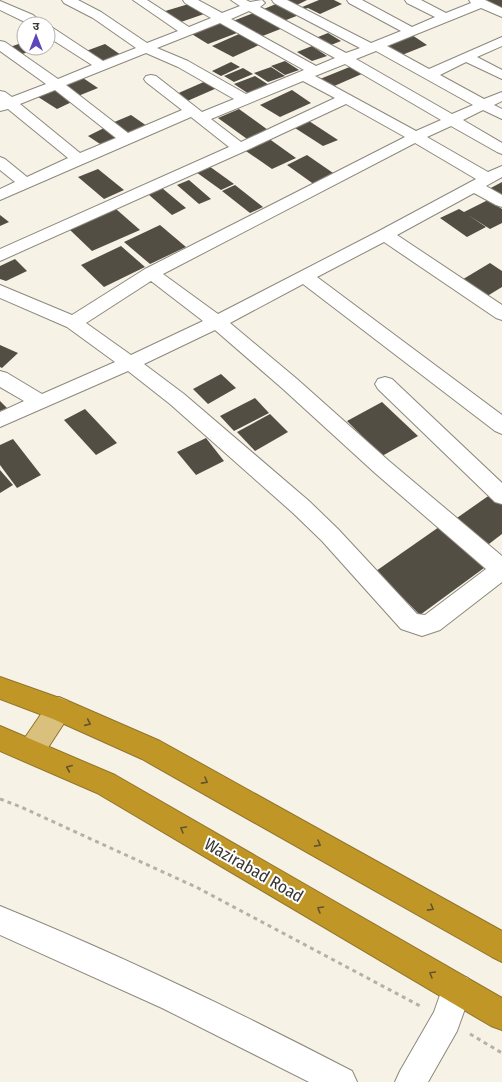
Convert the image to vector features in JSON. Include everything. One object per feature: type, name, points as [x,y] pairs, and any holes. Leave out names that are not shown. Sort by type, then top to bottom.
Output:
[{"type":"highway","points":[[0,688],[59,709],[151,750],[502,947]]},
{"type":"highway","name":"Wazirabad Road","points":[[0,738],[106,784],[502,1015]]},
{"type":"main road","points":[[31,751],[59,709]]},
{"type":"street","points":[[68,0],[97,15],[146,48],[184,64],[244,99]]},
{"type":"street","points":[[139,0],[187,31]]},
{"type":"street","points":[[190,0],[310,73],[346,98],[488,179],[502,202]]},
{"type":"street","points":[[238,0],[345,58],[502,149]]},
{"type":"street","points":[[3,102],[56,84],[267,0]]},
{"type":"street","points":[[278,0],[430,74],[502,114]]},
{"type":"street","points":[[353,0],[411,31]]},
{"type":"street","points":[[410,0],[445,17]]},
{"type":"street","points":[[0,195],[78,159],[127,139],[244,99],[445,17],[478,1],[502,13]]},
{"type":"street","points":[[0,5],[25,16]]},
{"type":"street","points":[[56,35],[102,66]]},
{"type":"street","points":[[430,74],[468,58],[502,41]]},
{"type":"street","points":[[0,45],[56,84],[127,139]]},
{"type":"street","points":[[468,58],[502,75]]},
{"type":"street","points":[[151,79],[240,148]]},
{"type":"street","points":[[73,323],[151,273],[416,137],[502,96]]},
{"type":"street","points":[[0,256],[139,192],[240,148],[346,98]]},
{"type":"street","points":[[3,102],[78,159]]},
{"type":"street","points":[[0,162],[25,183]]},
{"type":"street","points":[[0,420],[130,363],[217,322],[385,235],[488,179]]},
{"type":"street","points":[[385,235],[502,314]]},
{"type":"street","points":[[0,291],[73,323],[130,363],[177,399],[301,507],[330,535],[409,622],[422,626],[432,623],[502,569],[382,467],[290,384],[217,322],[151,273]]},
{"type":"street","points":[[305,277],[502,426]]},
{"type":"street","points":[[0,378],[40,402]]},
{"type":"street","points":[[386,384],[502,496]]},
{"type":"street","points":[[0,920],[94,960],[282,1051],[341,1082]]},
{"type":"street","points":[[411,1082],[446,1020],[457,989]]},
{"type":"path","points":[[0,799],[21,807],[198,888],[446,1020],[502,1054]]},
{"type":"building","points":[[287,0],[307,0],[297,5]]},
{"type":"building","points":[[319,0],[334,0],[342,4],[320,14],[308,8],[305,9],[302,7]]},
{"type":"building","points":[[502,0],[502,9],[486,1]]},
{"type":"building","points":[[192,3],[207,13],[178,23],[162,12]]},
{"type":"building","points":[[276,4],[299,15],[281,22],[259,11]]},
{"type":"building","points":[[256,12],[283,28],[260,37],[233,21]]},
{"type":"building","points":[[220,22],[237,33],[208,44],[190,33]]},
{"type":"building","points":[[328,33],[341,41],[326,47],[313,39]]},
{"type":"building","points":[[239,34],[259,45],[233,57],[212,46]]},
{"type":"building","points":[[412,35],[427,45],[397,57],[382,47]]},
{"type":"building","points":[[105,44],[121,55],[101,62],[86,51]]},
{"type":"building","points":[[16,45],[16,52],[10,47]]},
{"type":"building","points":[[312,46],[327,56],[312,61],[297,52]]},
{"type":"building","points":[[285,61],[299,70],[285,75],[271,66]]},
{"type":"building","points":[[231,62],[240,67],[221,76],[212,71]]},
{"type":"building","points":[[352,66],[364,73],[332,87],[320,79]]},
{"type":"building","points":[[271,67],[285,76],[268,82],[254,73]]},
{"type":"building","points":[[243,68],[253,74],[234,82],[224,76]]},
{"type":"building","points":[[255,76],[269,85],[249,94],[234,84]]},
{"type":"building","points":[[83,78],[98,88],[78,96],[64,86]]},
{"type":"building","points":[[206,81],[217,88],[185,102],[174,95]]},
{"type":"building","points":[[54,87],[76,100],[57,109],[35,95]]},
{"type":"building","points":[[292,90],[311,103],[280,117],[260,105]]},
{"type":"building","points":[[239,109],[268,130],[247,139],[218,118]]},
{"type":"building","points":[[131,115],[147,126],[128,134],[112,123]]},
{"type":"building","points":[[309,121],[338,140],[323,146],[295,128]]},
{"type":"building","points":[[106,127],[121,138],[103,146],[88,136]]},
{"type":"building","points":[[268,138],[296,158],[272,169],[243,149]]},
{"type":"building","points":[[307,155],[336,175],[315,185],[287,165]]},
{"type":"building","points":[[209,166],[234,184],[221,190],[196,172]]},
{"type":"building","points":[[98,169],[124,190],[104,199],[78,177]]},
{"type":"building","points":[[189,180],[211,199],[199,204],[177,185]]},
{"type":"building","points":[[502,182],[502,199],[487,190]]},
{"type":"building","points":[[235,185],[263,207],[250,213],[222,191]]},
{"type":"building","points":[[162,188],[186,208],[172,215],[148,194]]},
{"type":"building","points":[[488,200],[502,209],[502,223],[490,229],[468,215],[486,227],[467,237],[440,218],[459,209],[464,212]]},
{"type":"building","points":[[116,209],[140,230],[92,251],[69,229]]},
{"type":"building","points":[[0,215],[9,222],[0,226]]},
{"type":"building","points":[[160,225],[186,247],[150,264],[124,242]]},
{"type":"building","points":[[121,246],[145,267],[104,287],[81,265]]},
{"type":"building","points":[[15,259],[27,271],[6,281],[0,279],[0,266]]},
{"type":"building","points":[[490,263],[502,271],[502,287],[484,298],[460,281]]},
{"type":"building","points":[[0,345],[18,353],[2,368],[0,367]]},
{"type":"building","points":[[221,374],[236,388],[208,404],[193,389]]},
{"type":"building","points":[[255,398],[269,413],[234,431],[220,416]]},
{"type":"building","points":[[0,401],[7,408],[0,411]]},
{"type":"building","points":[[382,402],[418,436],[382,456],[347,421]]},
{"type":"building","points":[[85,409],[117,443],[96,455],[64,420]]},
{"type":"building","points":[[270,414],[288,432],[255,451],[237,432]]},
{"type":"building","points":[[206,438],[224,461],[196,475],[177,452]]},
{"type":"building","points":[[13,439],[41,475],[17,488],[0,465],[0,445]]},
{"type":"building","points":[[0,470],[13,485],[0,493]]},
{"type":"building","points":[[494,492],[502,499],[502,534],[485,547],[454,520]]},
{"type":"building","points":[[439,527],[484,568],[420,615],[376,571]]}]
